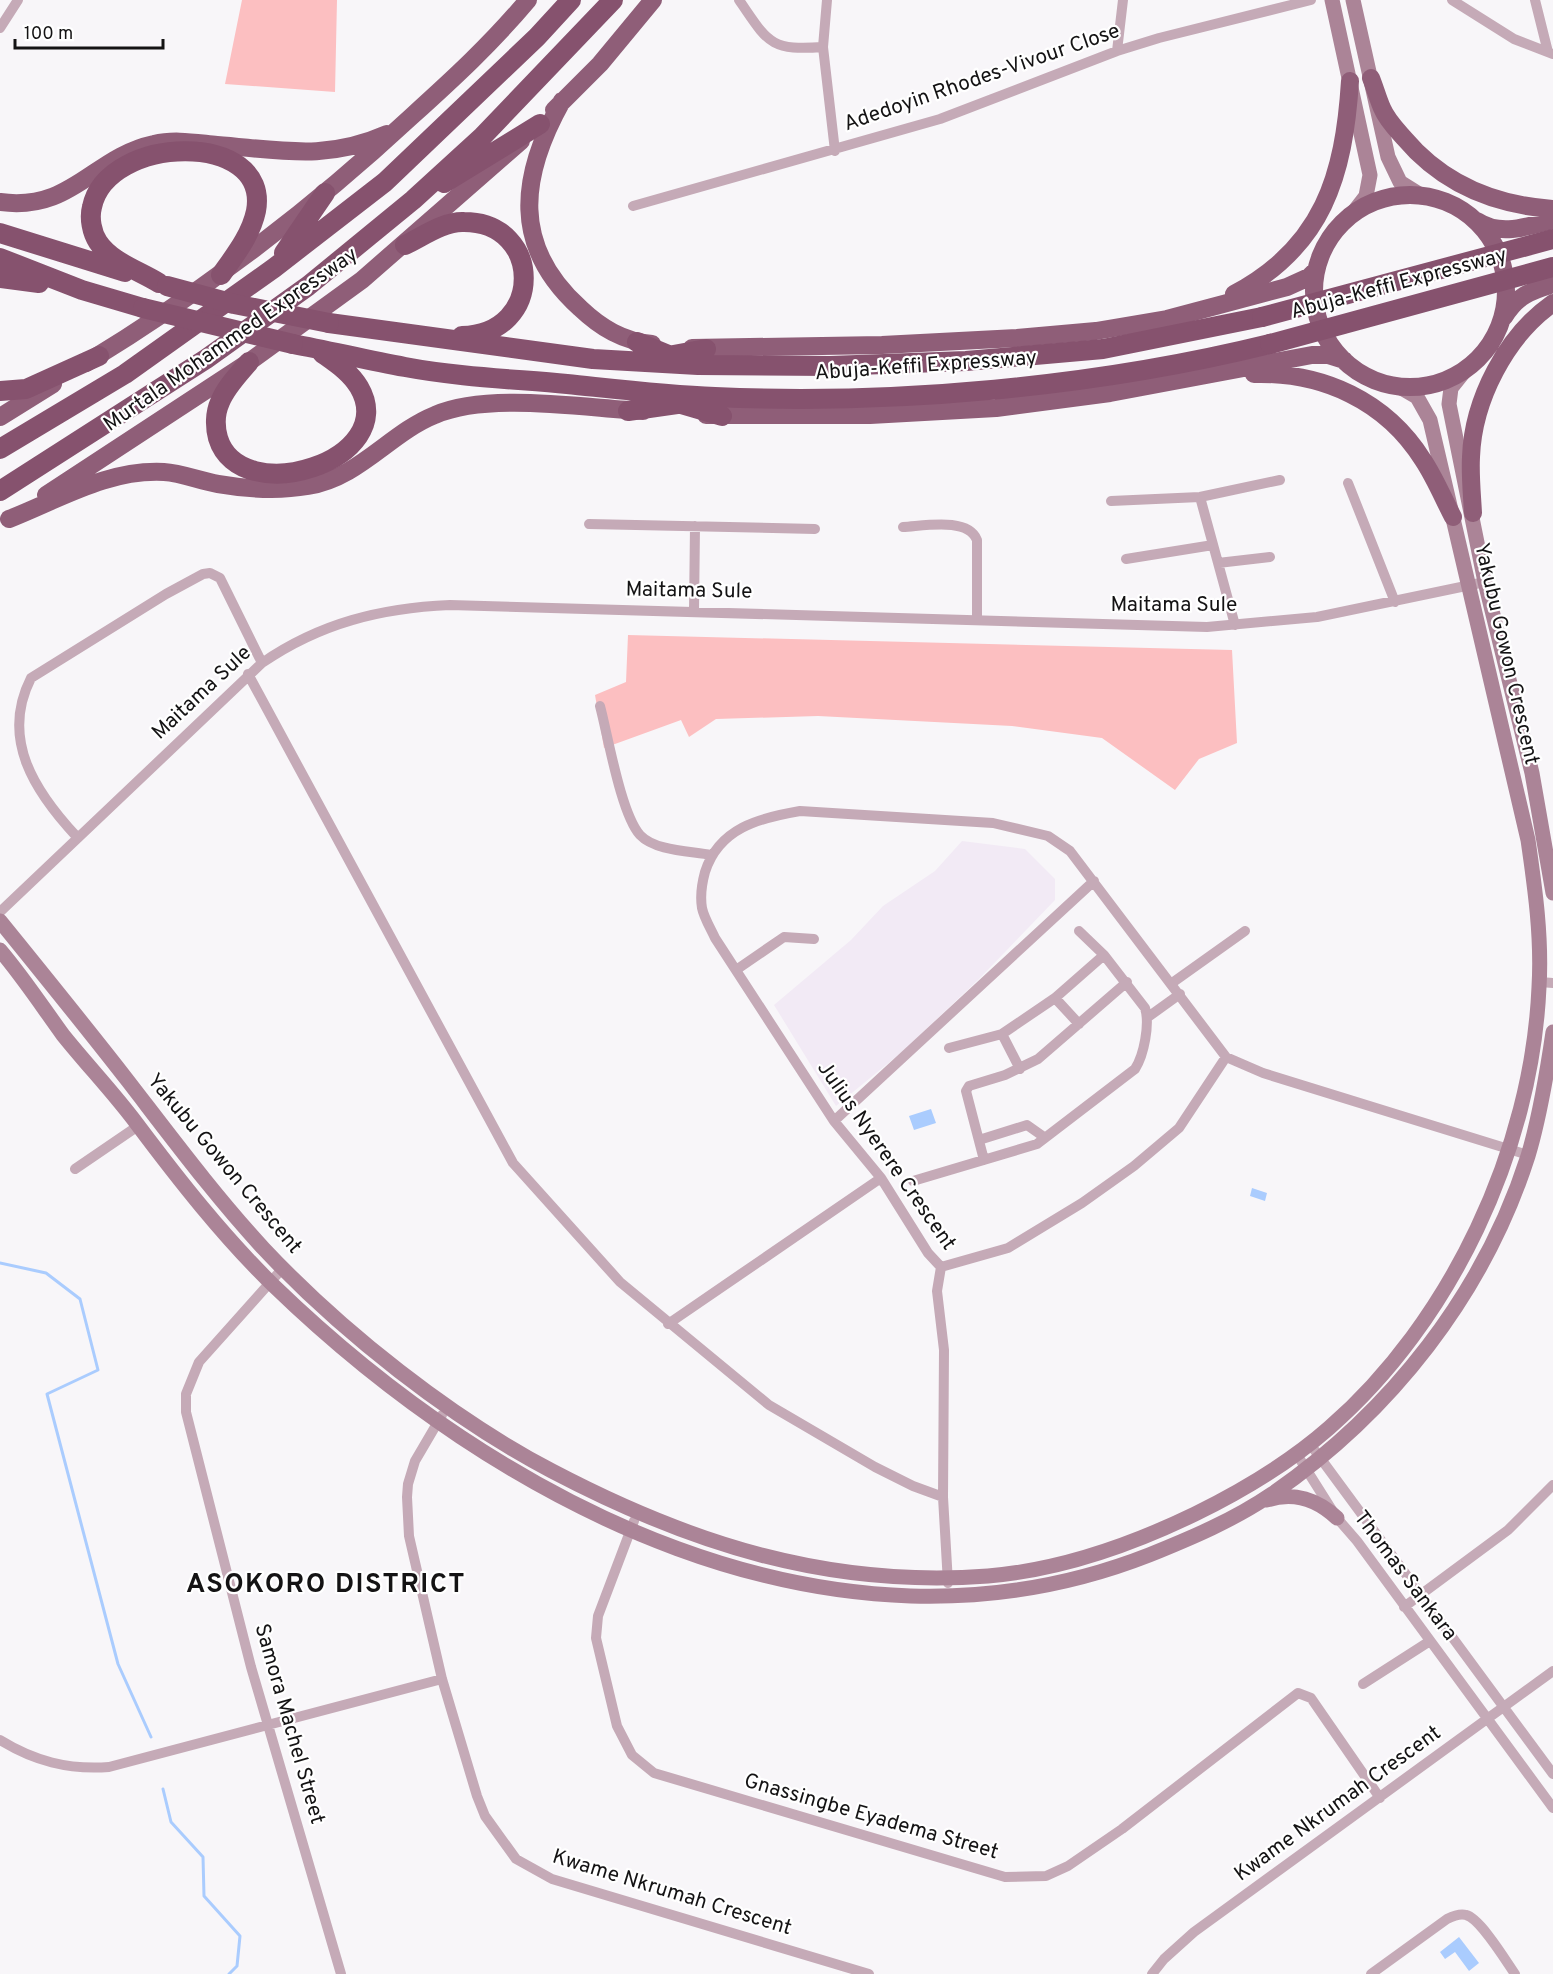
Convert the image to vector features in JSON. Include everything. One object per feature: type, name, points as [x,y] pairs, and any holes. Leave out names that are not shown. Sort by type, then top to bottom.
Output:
[{"type":"highway","points":[[0,417],[99,356],[221,275],[325,194],[478,57],[528,0]]},
{"type":"highway","name":"Murtala Mohammed Expressway","points":[[0,449],[125,374],[274,268],[385,182],[537,37],[571,0]]},
{"type":"highway","name":"Murtala Mohammed Expressway","points":[[0,491],[206,359],[308,286],[412,200],[482,137],[613,0]]},
{"type":"highway","name":"Murtala Mohammed Expressway","points":[[4,522],[249,362],[362,280],[405,245],[540,124],[600,64],[653,0]]},
{"type":"highway","points":[[1371,78],[1382,110],[1420,158],[1459,184],[1479,194],[1517,206],[1553,209]]},
{"type":"highway","points":[[1167,319],[1224,299],[1263,278],[1284,260],[1309,229],[1328,198],[1342,154],[1350,81]]},
{"type":"highway","name":"Abuja-Keffi Expressway","points":[[562,101],[545,131],[534,161],[530,186],[535,245],[547,272],[562,292],[599,324],[618,336],[702,357],[830,366],[1018,358],[1122,346],[1263,317],[1553,239]]},
{"type":"highway","points":[[412,200],[540,124]]},
{"type":"highway","points":[[0,202],[27,203],[49,200],[67,192],[128,153],[153,144],[179,141],[307,153],[331,152],[370,141],[399,128]]},
{"type":"highway","points":[[163,284],[106,252],[98,242],[92,228],[91,212],[94,194],[103,181],[129,164],[158,153],[199,152],[231,160],[240,166],[252,184],[256,197],[256,209],[249,232],[221,275]]},
{"type":"highway","points":[[274,268],[325,194]]},
{"type":"highway","points":[[1470,216],[1492,241],[1502,264],[1506,288],[1501,321],[1488,347],[1467,368],[1441,381],[1413,386],[1398,386],[1369,377],[1344,360],[1328,341],[1318,319],[1313,286],[1316,270],[1328,240],[1352,214],[1371,203],[1389,197],[1408,195],[1447,204],[1470,216],[1482,224],[1505,230],[1553,220]]},
{"type":"highway","points":[[405,245],[447,225],[463,221],[488,225],[505,236],[515,248],[524,274],[523,293],[516,309],[504,323],[489,332],[470,335],[414,336]]},
{"type":"highway","points":[[0,233],[163,284]]},
{"type":"highway","points":[[0,258],[82,290]]},
{"type":"highway","name":"Abuja-Keffi Expressway","points":[[82,290],[143,308],[293,344],[407,367],[715,397],[808,398],[971,391],[1115,374],[1215,357],[1553,267]]},
{"type":"highway","name":"Abuja-Keffi Expressway","points":[[163,284],[234,304],[329,323],[535,352],[642,362],[1096,331],[1167,319],[1287,287],[1302,281],[1316,270]]},
{"type":"highway","points":[[0,278],[82,290]]},
{"type":"highway","name":"Abuja-Keffi Expressway","points":[[1501,321],[1511,304],[1524,293],[1553,284]]},
{"type":"highway","points":[[1473,513],[1471,456],[1480,408],[1498,366],[1509,349],[1535,318],[1553,303]]},
{"type":"highway","points":[[637,342],[670,356]]},
{"type":"highway","points":[[249,362],[225,391],[218,405],[216,418],[220,447],[230,459],[247,470],[265,474],[290,472],[333,459],[350,448],[361,433],[365,404],[360,389],[344,369],[316,348]]},
{"type":"highway","name":"Abuja-Keffi Expressway","points":[[4,522],[97,481],[129,472],[167,472],[218,484],[259,489],[310,486],[340,475],[365,462],[434,415],[474,404],[524,404],[722,416],[870,415],[996,408],[1110,393],[1312,355],[1328,355],[1344,360]]},
{"type":"highway","points":[[0,392],[26,390],[99,356]]},
{"type":"highway","points":[[642,362],[670,356],[702,357]]},
{"type":"highway","points":[[1214,375],[1265,374],[1297,377],[1352,393],[1393,423],[1416,450],[1453,517]]},
{"type":"highway","points":[[640,391],[722,416]]},
{"type":"highway","points":[[628,411],[715,397]]},
{"type":"main road","points":[[1332,0],[1370,175],[1366,196],[1352,214]]},
{"type":"main road","points":[[1353,0],[1382,134],[1395,173],[1406,188],[1424,197]]},
{"type":"main road","name":"Yakubu Gowon Crescent","points":[[1467,368],[1450,388],[1449,404],[1473,513],[1485,582],[1520,721],[1552,874],[1553,893]]},
{"type":"main road","name":"Yakubu Gowon Crescent","points":[[0,921],[215,1192],[283,1268],[363,1343],[448,1406],[549,1470],[637,1513],[704,1540],[782,1562],[879,1575],[990,1576],[1029,1570],[1131,1542],[1221,1501],[1310,1444],[1378,1379],[1429,1311],[1481,1221],[1511,1149],[1546,983],[1536,892],[1528,840],[1453,517],[1424,405],[1417,397],[1398,386]]},
{"type":"main road","name":"Yakubu Gowon Crescent","points":[[0,950],[63,1035],[206,1213],[269,1281],[358,1362],[438,1421],[524,1475],[630,1530],[698,1558],[779,1581],[863,1593],[948,1595],[1013,1592],[1066,1581],[1124,1565],[1215,1527],[1258,1503],[1321,1459],[1390,1392],[1431,1342],[1484,1257],[1507,1209],[1528,1155],[1546,1079],[1553,1032]]},
{"type":"main road","points":[[1258,1503],[1293,1496],[1312,1500],[1337,1518]]},
{"type":"street","points":[[0,28],[16,4],[2,0]]},
{"type":"street","points":[[739,0],[770,42],[794,49],[823,48]]},
{"type":"street","points":[[827,0],[823,48],[835,151]]},
{"type":"street","points":[[1117,51],[1123,0]]},
{"type":"street","name":"Adedoyin Rhodes-Vivour Close","points":[[633,206],[835,151],[940,119],[1117,51],[1311,0]]},
{"type":"street","points":[[1452,0],[1514,39],[1551,53]]},
{"type":"street","points":[[1535,0],[1551,53]]},
{"type":"street","points":[[1111,501],[1200,497],[1280,480]]},
{"type":"street","points":[[1348,483],[1395,602]]},
{"type":"street","points":[[1200,497],[1235,626]]},
{"type":"street","points":[[589,524],[815,529]]},
{"type":"street","points":[[694,611],[695,526]]},
{"type":"street","points":[[903,526],[957,526],[970,529],[975,533],[977,540],[977,620]]},
{"type":"street","points":[[1126,559],[1213,545]]},
{"type":"street","points":[[1218,563],[1270,557]]},
{"type":"street","points":[[77,837],[27,775],[18,753],[14,715],[17,700],[31,678],[166,594],[203,574],[210,573],[220,578],[262,663]]},
{"type":"street","name":"Maitama Sule","points":[[0,912],[248,674],[290,644],[320,629],[384,610],[414,607],[694,611],[1207,627],[1317,617],[1485,582]]},
{"type":"street","points":[[248,674],[513,1163],[620,1282],[668,1324],[769,1405],[913,1486],[943,1497]]},
{"type":"street","points":[[600,706],[628,813],[640,836],[661,846],[711,855],[723,839],[743,828],[771,816],[800,811],[993,823],[1048,836],[1070,851],[1226,1057],[1263,1073],[1528,1155]]},
{"type":"street","name":"Julius Nyerere Crescent","points":[[711,855],[702,884],[702,909],[715,938],[834,1121],[881,1179],[928,1253],[941,1267],[937,1291],[944,1350],[943,1497],[948,1595]]},
{"type":"street","points":[[834,1121],[1094,881]]},
{"type":"street","points":[[1172,983],[1245,931]]},
{"type":"street","points":[[913,1181],[1037,1144],[1135,1069],[1139,1063],[1148,1017],[1126,982],[1079,932]]},
{"type":"street","points":[[736,970],[784,937],[814,939]]},
{"type":"street","points":[[949,1048],[1002,1034],[1054,998],[1104,956]]},
{"type":"street","points":[[984,1160],[966,1091],[969,1086],[1020,1069],[1038,1059],[1126,982]]},
{"type":"street","points":[[1148,1017],[1180,994]]},
{"type":"street","points":[[1054,998],[1079,1024]]},
{"type":"street","points":[[1002,1034],[1020,1069]]},
{"type":"street","points":[[941,1267],[1008,1248],[1082,1203],[1125,1172],[1179,1128],[1226,1057]]},
{"type":"street","points":[[979,1140],[1027,1125],[1044,1137]]},
{"type":"street","points":[[75,1169],[138,1126]]},
{"type":"street","points":[[668,1324],[881,1179]]},
{"type":"street","name":"Samora Machel Street","points":[[283,1268],[199,1362],[186,1394],[189,1423],[268,1726],[341,1974]]},
{"type":"street","name":"Kwame Nkrumah Crescent","points":[[448,1406],[411,1470],[407,1497],[409,1536],[442,1678],[477,1796],[485,1816],[516,1859],[552,1879],[866,1974]]},
{"type":"street","points":[[1310,1444],[1553,1774]]},
{"type":"street","name":"Thomas Sankara","points":[[1296,1453],[1337,1518],[1357,1540],[1553,1808]]},
{"type":"street","points":[[1404,1607],[1508,1530],[1553,1485]]},
{"type":"street","name":"Gnassingbe Eyadema Street","points":[[637,1513],[596,1627],[617,1726],[625,1744],[642,1764],[654,1773],[1005,1877],[1046,1876],[1068,1866],[1122,1829],[1291,1696],[1304,1693],[1311,1698],[1380,1798]]},
{"type":"street","points":[[1363,1684],[1430,1641]]},
{"type":"street","name":"Kwame Nkrumah Crescent","points":[[1152,1974],[1164,1959],[1194,1932],[1553,1671]]},
{"type":"street","points":[[0,1740],[33,1758],[91,1768],[109,1767],[442,1678]]},
{"type":"street","points":[[1371,1974],[1447,1919],[1467,1915],[1476,1921],[1515,1974]]},
{"type":"shaded area","points":[[242,0],[337,0],[335,92],[225,84]]},
{"type":"shaded area","points":[[628,635],[1232,650],[1237,743],[1199,759],[1175,790],[1102,738],[1012,726],[818,716],[716,719],[689,737],[681,720],[604,748],[595,695],[626,682]]},
{"type":"shaded area","points":[[962,841],[1025,849],[1055,879],[1055,900],[979,979],[903,1051],[836,1106],[774,1005],[851,940],[883,906],[935,871]]},
{"type":"water","points":[[931,1109],[936,1123],[914,1130],[909,1116]]},
{"type":"water","points":[[1252,1188],[1267,1193],[1265,1201],[1250,1196]]},
{"type":"water","points":[[1459,1937],[1479,1963],[1469,1971],[1455,1952],[1445,1959],[1440,1952]]},
{"type":"waterway","points":[[0,1263],[46,1273],[80,1299],[98,1370],[47,1394],[118,1664],[151,1737]]},
{"type":"waterway","points":[[163,1789],[171,1822],[203,1857],[204,1896],[240,1936],[237,1966],[229,1974]]},
{"type":"district","name":"ASOKORO DISTRICT","points":[[326,1585]]}]
